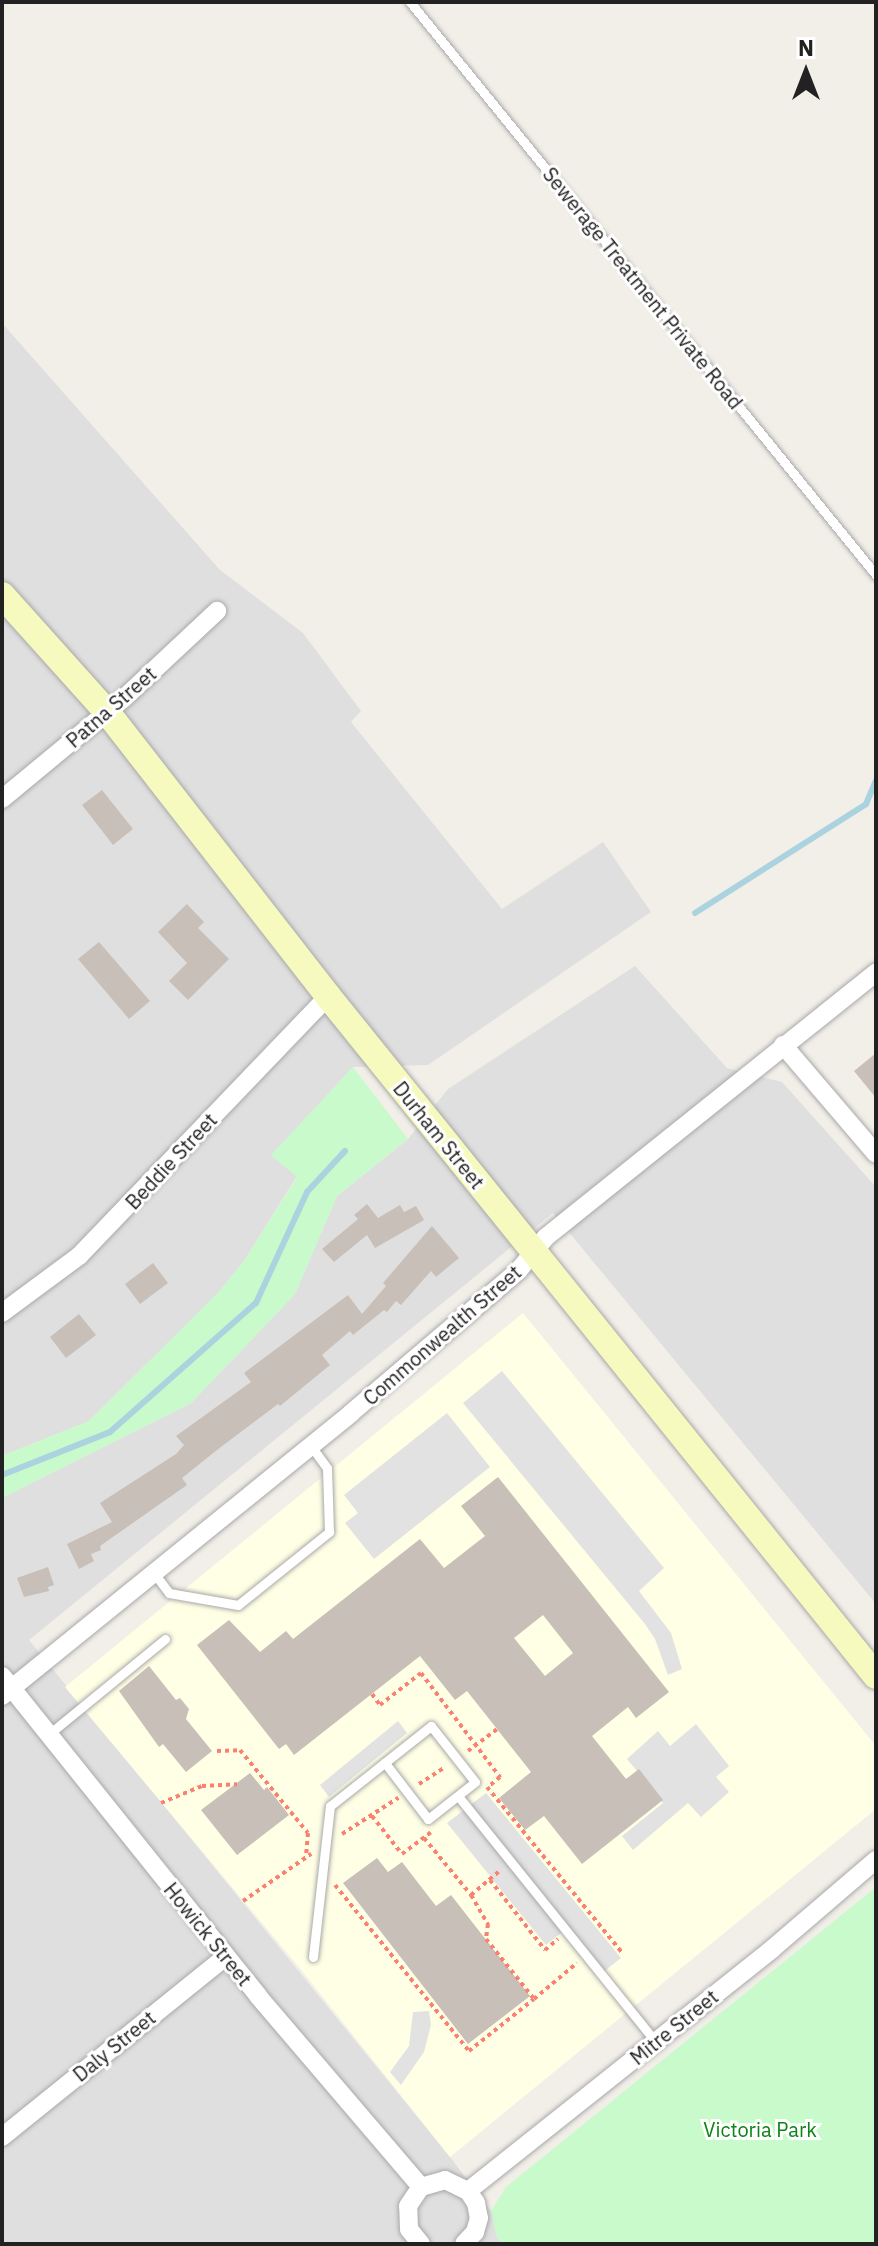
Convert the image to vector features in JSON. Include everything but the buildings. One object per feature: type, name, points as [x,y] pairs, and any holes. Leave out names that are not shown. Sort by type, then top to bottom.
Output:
[{"type":"main road","name":"Durham Street","points":[[2,595],[107,712],[533,1253],[876,1676]]},
{"type":"street","name":"Patna Street","points":[[2,799],[107,712],[217,611]]},
{"type":"street","name":"Commonwealth Street","points":[[4,1687],[154,1573],[311,1446],[518,1271],[546,1237],[876,973]]},
{"type":"street","name":"Beddie Street","points":[[2,1313],[79,1256],[328,996]]},
{"type":"street","points":[[783,1045],[876,1154]]},
{"type":"street","name":"Howick Street","points":[[4,1687],[49,1734],[226,1956],[421,2187]]},
{"type":"street","name":"Mitre Street","points":[[468,2191],[656,2042],[876,1860]]},
{"type":"street","name":"Daly Street","points":[[2,2137],[226,1956]]},
{"type":"street","points":[[415,2242],[406,2218],[408,2206],[421,2187],[445,2180],[468,2191],[479,2218],[465,2244]]},
{"type":"lane","name":"Sewerage Treatment Private Road","points":[[410,2],[876,575]]},
{"type":"lane","points":[[154,1573],[169,1593],[238,1605],[329,1532],[327,1468],[311,1446]]},
{"type":"lane","points":[[49,1734],[165,1639]]},
{"type":"lane","points":[[313,1957],[330,1806],[431,1726],[475,1782],[428,1819],[385,1763]]},
{"type":"lane","points":[[458,1796],[656,2042]]},
{"type":"path","points":[[372,1694],[380,1705],[421,1673],[500,1777],[465,1805]]},
{"type":"path","points":[[243,1901],[457,1759],[497,1729]]},
{"type":"path","points":[[217,1751],[240,1750],[308,1833],[306,1857]]},
{"type":"path","points":[[161,1803],[202,1786],[237,1784]]},
{"type":"path","points":[[487,1787],[623,1954]]},
{"type":"path","points":[[372,1816],[402,1854],[434,1830]]},
{"type":"path","points":[[424,1838],[471,1895],[488,1924],[486,1939],[534,1999]]},
{"type":"path","points":[[331,1879],[469,2051],[579,1961]]},
{"type":"path","points":[[490,1880],[545,1950],[589,1913]]},
{"type":"shaded area","points":[[2,323],[220,570],[303,633],[361,711],[351,722],[502,909],[603,842],[651,912],[428,1065],[353,1067],[272,1156],[297,1176],[244,1261],[218,1293],[89,1421],[2,1456]]},
{"type":"shaded area","points":[[635,966],[727,1068],[782,1082],[876,1187],[876,1604],[553,1213],[29,1640],[450,2157],[491,2211],[497,2237],[502,2244],[2,2244],[2,1498],[191,1403],[295,1294],[337,1196],[408,1139],[448,1089]]},
{"type":"shaded area","points":[[523,1313],[876,1746],[876,1809],[450,2157],[298,1966],[65,1687]]},
{"type":"shaded area","points":[[502,1371],[664,1568],[639,1591],[671,1633],[682,1669],[668,1675],[655,1639],[645,1624],[463,1403]]},
{"type":"shaded area","points":[[447,1413],[490,1467],[374,1559],[345,1523],[358,1513],[344,1495]]},
{"type":"shaded area","points":[[398,1721],[407,1733],[329,1797],[320,1785]]},
{"type":"shaded area","points":[[696,1724],[729,1766],[716,1777],[729,1792],[701,1817],[688,1803],[633,1850],[622,1836],[663,1803],[627,1759],[658,1731],[670,1746]]},
{"type":"shaded area","points":[[486,1793],[621,1958],[602,1973],[566,1929],[546,1945],[447,1823]]},
{"type":"shaded area","points":[[429,2011],[431,2025],[424,2052],[401,2085],[390,2072],[409,2046],[413,2012]]},
{"type":"green space","points":[[353,1067],[408,1139],[337,1196],[295,1294],[191,1403],[2,1498],[2,1456],[89,1421],[218,1293],[244,1261],[297,1177],[271,1155]]},
{"type":"green space","name":"Victoria Park","points":[[876,1887],[876,2244],[502,2244],[497,2237],[491,2211],[506,2187]]},
{"type":"waterway","points":[[695,913],[866,804],[876,781]]},
{"type":"waterway","points":[[2,1475],[110,1432],[256,1303],[307,1192],[345,1151]]}]
